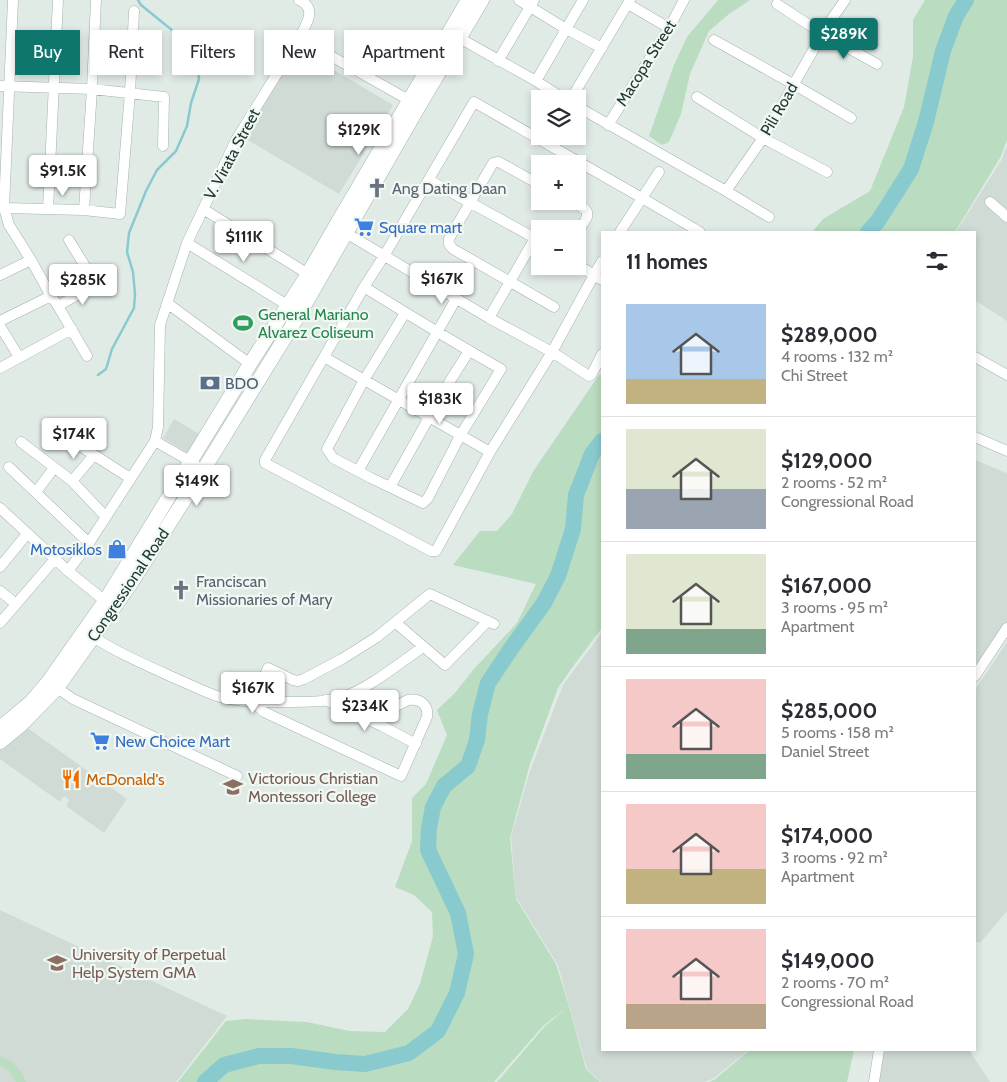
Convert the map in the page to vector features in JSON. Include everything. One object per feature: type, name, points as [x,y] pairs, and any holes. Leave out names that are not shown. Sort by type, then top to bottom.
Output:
[{"type":"main road","name":"Congressional Road","points":[[456,30],[468,0]]},
{"type":"main road","name":"Congressional Road","points":[[458,30],[482,0]]},
{"type":"main road","name":"Congressional Road","points":[[109,605],[130,586],[300,313],[340,230],[430,75]]},
{"type":"main road","name":"Congressional Road","points":[[0,742],[22,724],[57,688],[89,634],[109,605],[190,462],[250,364],[308,274],[340,230]]},
{"type":"main road","name":"Congressional Road","points":[[0,728],[31,702],[89,634]]},
{"type":"street","points":[[13,0],[5,86],[4,227],[31,260],[88,356]]},
{"type":"street","points":[[48,209],[58,0]]},
{"type":"street","points":[[84,210],[96,0]]},
{"type":"street","name":"V. Virata Street","points":[[299,0],[305,3],[309,10],[308,20],[303,30]]},
{"type":"street","points":[[519,0],[532,3],[566,30],[602,48]]},
{"type":"street","points":[[536,81],[583,0]]},
{"type":"street","name":"Macopa Street","points":[[608,125],[669,28],[684,0]]},
{"type":"street","name":"Pili Road","points":[[726,191],[763,138],[793,84],[845,0]]},
{"type":"street","points":[[576,90],[629,2],[669,28]]},
{"type":"street","points":[[498,60],[532,3]]},
{"type":"street","points":[[777,4],[823,34],[877,64]]},
{"type":"street","points":[[4,208],[84,210],[120,214],[130,92],[134,11]]},
{"type":"street","points":[[463,40],[550,90]]},
{"type":"street","points":[[714,40],[851,118]]},
{"type":"street","points":[[334,58],[414,103]]},
{"type":"street","name":"V. Virata Street","points":[[155,441],[158,427],[160,325],[167,303],[187,243],[236,140],[276,75]]},
{"type":"street","points":[[5,86],[92,89],[164,97],[163,146]]},
{"type":"street","points":[[697,97],[763,138],[827,172]]},
{"type":"street","points":[[564,155],[474,102],[364,287],[265,463],[434,551],[436,550],[490,452],[598,278],[601,265]]},
{"type":"street","points":[[586,112],[768,217]]},
{"type":"street","points":[[531,180],[499,162],[493,163],[449,240],[450,246],[554,308]]},
{"type":"street","points":[[586,167],[698,231]]},
{"type":"street","points":[[621,231],[659,172]]},
{"type":"street","points":[[429,180],[531,235]]},
{"type":"street","points":[[990,202],[1007,217]]},
{"type":"street","points":[[203,209],[308,274]]},
{"type":"street","points":[[340,230],[489,318],[552,352],[590,376],[601,356]]},
{"type":"street","points":[[58,306],[96,284],[69,240]]},
{"type":"street","points":[[187,243],[300,313]]},
{"type":"street","points":[[489,318],[531,250]]},
{"type":"street","points":[[0,275],[31,260]]},
{"type":"street","points":[[586,270],[598,278]]},
{"type":"street","points":[[364,287],[501,369],[460,436],[425,502],[390,487],[333,458],[327,449],[364,380],[405,313]]},
{"type":"street","points":[[0,321],[51,296]]},
{"type":"street","points":[[358,471],[456,298]]},
{"type":"street","points":[[167,303],[250,364]]},
{"type":"street","points":[[0,326],[19,357]]},
{"type":"street","points":[[0,368],[72,330]]},
{"type":"street","points":[[390,487],[445,389],[469,351]]},
{"type":"street","points":[[324,357],[490,452]]},
{"type":"street","points":[[976,358],[1007,375]]},
{"type":"street","points":[[60,433],[130,478]]},
{"type":"street","points":[[976,437],[1007,450]]},
{"type":"street","points":[[68,571],[155,441],[204,470]]},
{"type":"street","points":[[22,442],[72,481],[105,516]]},
{"type":"street","points":[[72,481],[94,455]]},
{"type":"street","points":[[8,467],[89,542]]},
{"type":"street","points":[[36,492],[54,468]]},
{"type":"street","points":[[0,508],[68,571],[109,605]]},
{"type":"street","points":[[0,567],[27,534]]},
{"type":"street","points":[[0,623],[55,559]]},
{"type":"street","points":[[0,591],[16,604]]},
{"type":"street","points":[[253,702],[268,668],[293,680],[304,679],[342,659],[377,637],[430,594],[491,622],[445,666],[396,623]]},
{"type":"street","points":[[976,674],[1007,628]]},
{"type":"street","points":[[89,634],[154,669],[208,693],[253,702],[303,702],[343,697],[356,692],[423,647]]},
{"type":"street","points":[[57,688],[74,700],[237,776]]},
{"type":"street","points":[[325,700],[416,744]]},
{"type":"street","points":[[253,702],[267,714],[401,776],[428,717],[427,708],[420,700],[408,700],[369,720]]},
{"type":"street","points":[[874,1082],[879,1051]]},
{"type":"shaded area","points":[[334,70],[393,105],[339,194],[241,136],[278,75],[334,75]]},
{"type":"shaded area","points":[[1007,145],[1007,321],[976,301],[976,231],[957,231],[1002,159]]},
{"type":"shaded area","points":[[174,419],[199,434],[188,453],[163,438]]},
{"type":"shaded area","points":[[976,460],[1007,473],[1007,623],[976,667]]},
{"type":"shaded area","points":[[601,633],[601,1051],[748,1051],[714,1078],[705,1082],[601,1082],[587,1069],[558,965],[516,897],[511,837],[530,771],[563,685]]},
{"type":"shaded area","points":[[1007,642],[1007,911],[980,943],[976,941],[976,688]]},
{"type":"shaded area","points":[[22,724],[127,799],[104,833],[66,806],[69,800],[64,796],[60,802],[0,759],[0,742]]},
{"type":"shaded area","name":"University of Perpetual Help System GMA","points":[[0,910],[227,1016],[176,1082],[0,1082]]},
{"type":"shaded area","points":[[882,1051],[970,1051],[990,1082],[877,1082]]},
{"type":"green space","points":[[718,0],[750,0],[709,31],[690,74],[681,114],[669,142],[662,145],[649,136],[674,65],[687,37]]},
{"type":"green space","points":[[925,0],[1007,0],[1007,140],[1000,158],[956,231],[813,231],[823,219],[870,191],[904,107],[913,57],[913,20]]},
{"type":"green space","points":[[599,375],[601,375],[601,629],[558,688],[530,764],[510,838],[516,899],[556,964],[569,1006],[544,1025],[494,1082],[178,1082],[226,1021],[245,1019],[307,1022],[349,1031],[385,1032],[408,1009],[420,984],[433,936],[432,912],[414,895],[395,887],[412,841],[412,798],[426,784],[447,735],[437,710],[454,694],[474,669],[517,623],[536,584],[453,565],[480,531],[497,531],[512,514],[534,470]]},
{"type":"green space","points":[[569,1006],[586,1069],[600,1082],[497,1082],[545,1026]]},
{"type":"green space","points":[[749,1051],[854,1051],[847,1082],[709,1082]]},
{"type":"green space","points":[[0,1056],[16,1066],[26,1082],[16,1082],[9,1071],[0,1065]]},
{"type":"waterway","points":[[98,375],[106,369],[112,349],[134,308],[133,272],[127,252],[129,233],[146,191],[157,170],[176,151],[187,126],[191,103],[199,79],[196,58],[178,35],[141,5],[138,0]]},
{"type":"waterway","points":[[869,231],[878,221],[911,169],[926,122],[943,51],[956,16],[966,0]]},
{"type":"waterway","points":[[205,1082],[224,1065],[259,1056],[291,1056],[365,1064],[409,1053],[438,1031],[457,993],[466,954],[458,913],[428,850],[429,828],[433,807],[444,786],[468,766],[477,740],[480,714],[488,683],[544,603],[558,576],[573,529],[576,495],[592,454],[601,442]]},
{"type":"place","name":"Ang Dating Daan","points":[[377,188]]},
{"type":"place","name":"Square mart","points":[[364,227]]},
{"type":"place","name":"General Mariano Alvarez Coliseum","points":[[243,323]]},
{"type":"place","name":"BDO","points":[[210,383]]},
{"type":"place","name":"Motosiklos","points":[[117,549]]},
{"type":"place","name":"Franciscan Missionaries of Mary","points":[[181,590]]},
{"type":"place","name":"New Choice Mart","points":[[100,741]]},
{"type":"place","name":"McDonald's","points":[[71,779]]},
{"type":"place","name":"Victorious Christian Montessori College","points":[[233,787]]},
{"type":"place","name":"University of Perpetual Help System GMA","points":[[57,963]]}]
